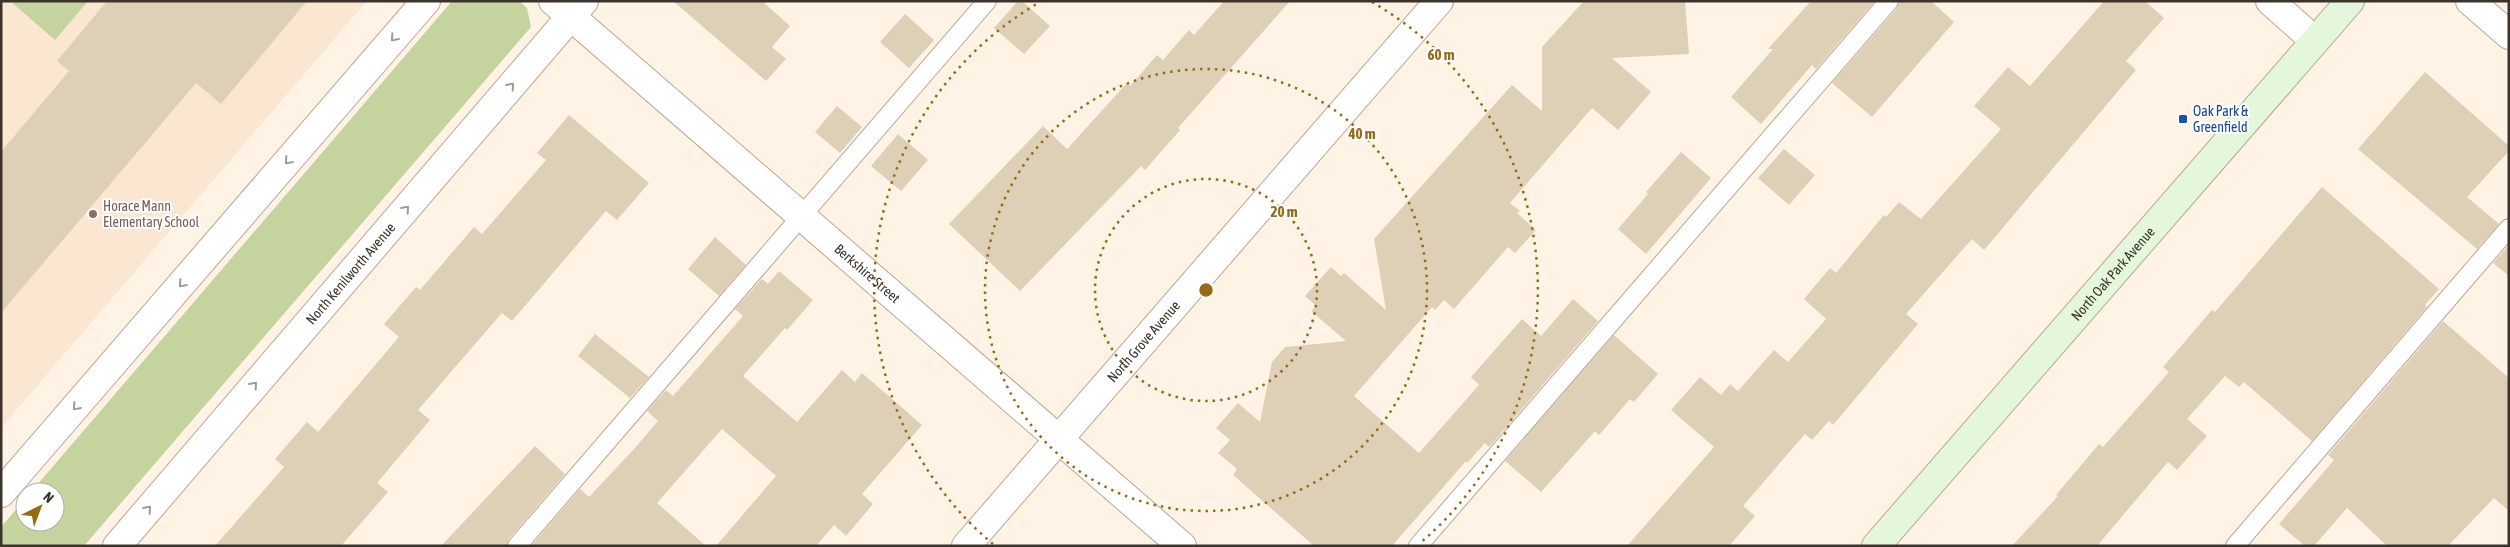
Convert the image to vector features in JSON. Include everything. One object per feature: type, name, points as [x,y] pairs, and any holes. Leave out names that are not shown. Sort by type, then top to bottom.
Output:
[{"type":"street","points":[[1,493],[426,1]]},
{"type":"street","name":"North Grove Avenue","points":[[966,546],[1439,1]]},
{"type":"street","points":[[2270,1],[2316,41]]},
{"type":"street","name":"North Oak Park Avenue","points":[[1876,546],[2350,1]]},
{"type":"street","points":[[2470,1],[2509,34]]},
{"type":"street","name":"Berkshire Street","points":[[569,6],[802,216],[1182,546]]},
{"type":"street","name":"North Kenilworth Avenue","points":[[116,546],[569,6]]},
{"type":"lane","points":[[517,546],[988,1]]},
{"type":"lane","points":[[1418,546],[1889,1]]},
{"type":"lane","points":[[2235,546],[2509,228]]},
{"type":"shaded area","name":"Horace Mann Elementary School","points":[[1,1],[367,1],[1,428]]},
{"type":"green space","points":[[10,1],[88,1],[55,40]]},
{"type":"green space","points":[[452,1],[519,1],[527,8],[531,27],[84,546],[1,546],[1,527],[15,511],[15,532],[65,532],[65,482],[40,482]]},
{"type":"building","name":"Horace Mann Elementary School","points":[[107,1],[307,1],[221,104],[196,83],[1,313],[1,152],[69,71],[57,61]]},
{"type":"building","points":[[673,1],[762,1],[790,26],[772,47],[786,59],[766,81]]},
{"type":"building","points":[[1018,1],[1022,1],[1050,26],[1024,54],[994,28]]},
{"type":"building","points":[[1224,1],[1290,1],[1178,128],[1180,130],[1145,170],[1141,166],[1020,291],[949,224],[1043,126],[1067,149],[1127,83],[1130,86],[1157,55],[1163,60],[1189,30],[1194,35]]},
{"type":"building","points":[[1584,1],[1685,1],[1689,54],[1612,58],[1651,92],[1618,130],[1592,108],[1510,203],[1520,211],[1517,213],[1536,230],[1515,253],[1508,247],[1454,309],[1444,300],[1435,310],[1432,307],[1354,396],[1419,453],[1479,385],[1471,377],[1522,319],[1541,336],[1573,299],[1598,321],[1489,447],[1485,443],[1467,463],[1466,461],[1392,546],[1314,546],[1233,475],[1237,469],[1218,453],[1230,440],[1216,428],[1238,403],[1260,422],[1272,362],[1285,347],[1346,341],[1311,311],[1316,306],[1305,296],[1331,267],[1341,276],[1344,273],[1386,310],[1374,239],[1512,85],[1542,111],[1542,47]]},
{"type":"building","points":[[1811,1],[1875,1],[1816,69],[1812,65],[1761,124],[1731,97],[1773,49],[1768,49]]},
{"type":"building","points":[[1899,1],[1931,1],[1954,22],[1872,117],[1832,83],[1897,8]]},
{"type":"building","points":[[2104,1],[2145,1],[2164,18],[2126,61],[2136,70],[1984,250],[1972,239],[1906,314],[1918,324],[1833,425],[1829,421],[1812,440],[1805,434],[1743,506],[1755,516],[1729,546],[1627,546],[1714,447],[1671,410],[1700,377],[1721,395],[1730,384],[1738,391],[1774,350],[1788,362],[1826,319],[1804,299],[1830,268],[1836,273],[1884,215],[1886,217],[1899,202],[1921,219],[2001,129],[1974,106],[2008,67],[2030,86]]},
{"type":"building","points":[[905,14],[934,40],[909,68],[880,42]]},
{"type":"building","points":[[2425,72],[2509,146],[2509,151],[2467,197],[2499,224],[2477,249],[2358,149]]},
{"type":"building","points":[[837,106],[862,127],[840,153],[815,132]]},
{"type":"building","points":[[569,115],[649,183],[617,220],[606,211],[512,321],[502,313],[418,410],[430,420],[377,483],[388,492],[341,546],[215,546],[284,467],[275,459],[307,422],[318,432],[399,337],[384,324],[416,287],[420,290],[474,227],[482,234],[546,160],[537,153]]},
{"type":"building","points":[[898,134],[928,160],[901,191],[871,166]]},
{"type":"building","points":[[1784,149],[1815,175],[1789,205],[1758,178]]},
{"type":"building","points":[[1681,152],[1711,178],[1646,254],[1618,229],[1648,194],[1646,192]]},
{"type":"building","points":[[2322,187],[2439,289],[2425,305],[2427,307],[2312,441],[2244,382],[2239,387],[2225,376],[2187,419],[2207,436],[2177,470],[2168,462],[2097,546],[2012,546],[2058,496],[2056,495],[2099,444],[2103,447],[2169,372],[2163,367],[2212,310],[2215,312]]},
{"type":"building","points":[[715,237],[746,265],[719,296],[688,269]]},
{"type":"building","points":[[2509,245],[2509,276],[2493,263]]},
{"type":"building","points":[[779,271],[813,300],[787,330],[785,328],[743,376],[797,422],[842,370],[855,382],[862,373],[922,425],[862,494],[873,504],[846,536],[834,525],[816,546],[716,546],[776,476],[722,429],[657,503],[706,546],[531,546],[580,489],[589,497],[634,449],[658,421],[647,411],[666,390],[673,396],[743,316],[735,309],[762,279],[768,284]]},
{"type":"building","points":[[2443,321],[2509,378],[2509,511],[2494,498],[2448,546],[2387,546],[2347,508],[2314,546],[2305,546],[2279,524],[2334,460],[2328,455]]},
{"type":"building","points":[[595,334],[649,377],[630,398],[578,356]]},
{"type":"building","points":[[1614,335],[1658,374],[1634,402],[1630,399],[1599,435],[1595,431],[1541,492],[1505,461]]},
{"type":"building","points":[[535,446],[565,474],[509,539],[507,546],[441,546]]},
{"type":"place","name":"Oak Park & Greenfield","points":[[2183,119]]},
{"type":"place","name":"Horace Mann Elementary School","points":[[93,214]]}]
